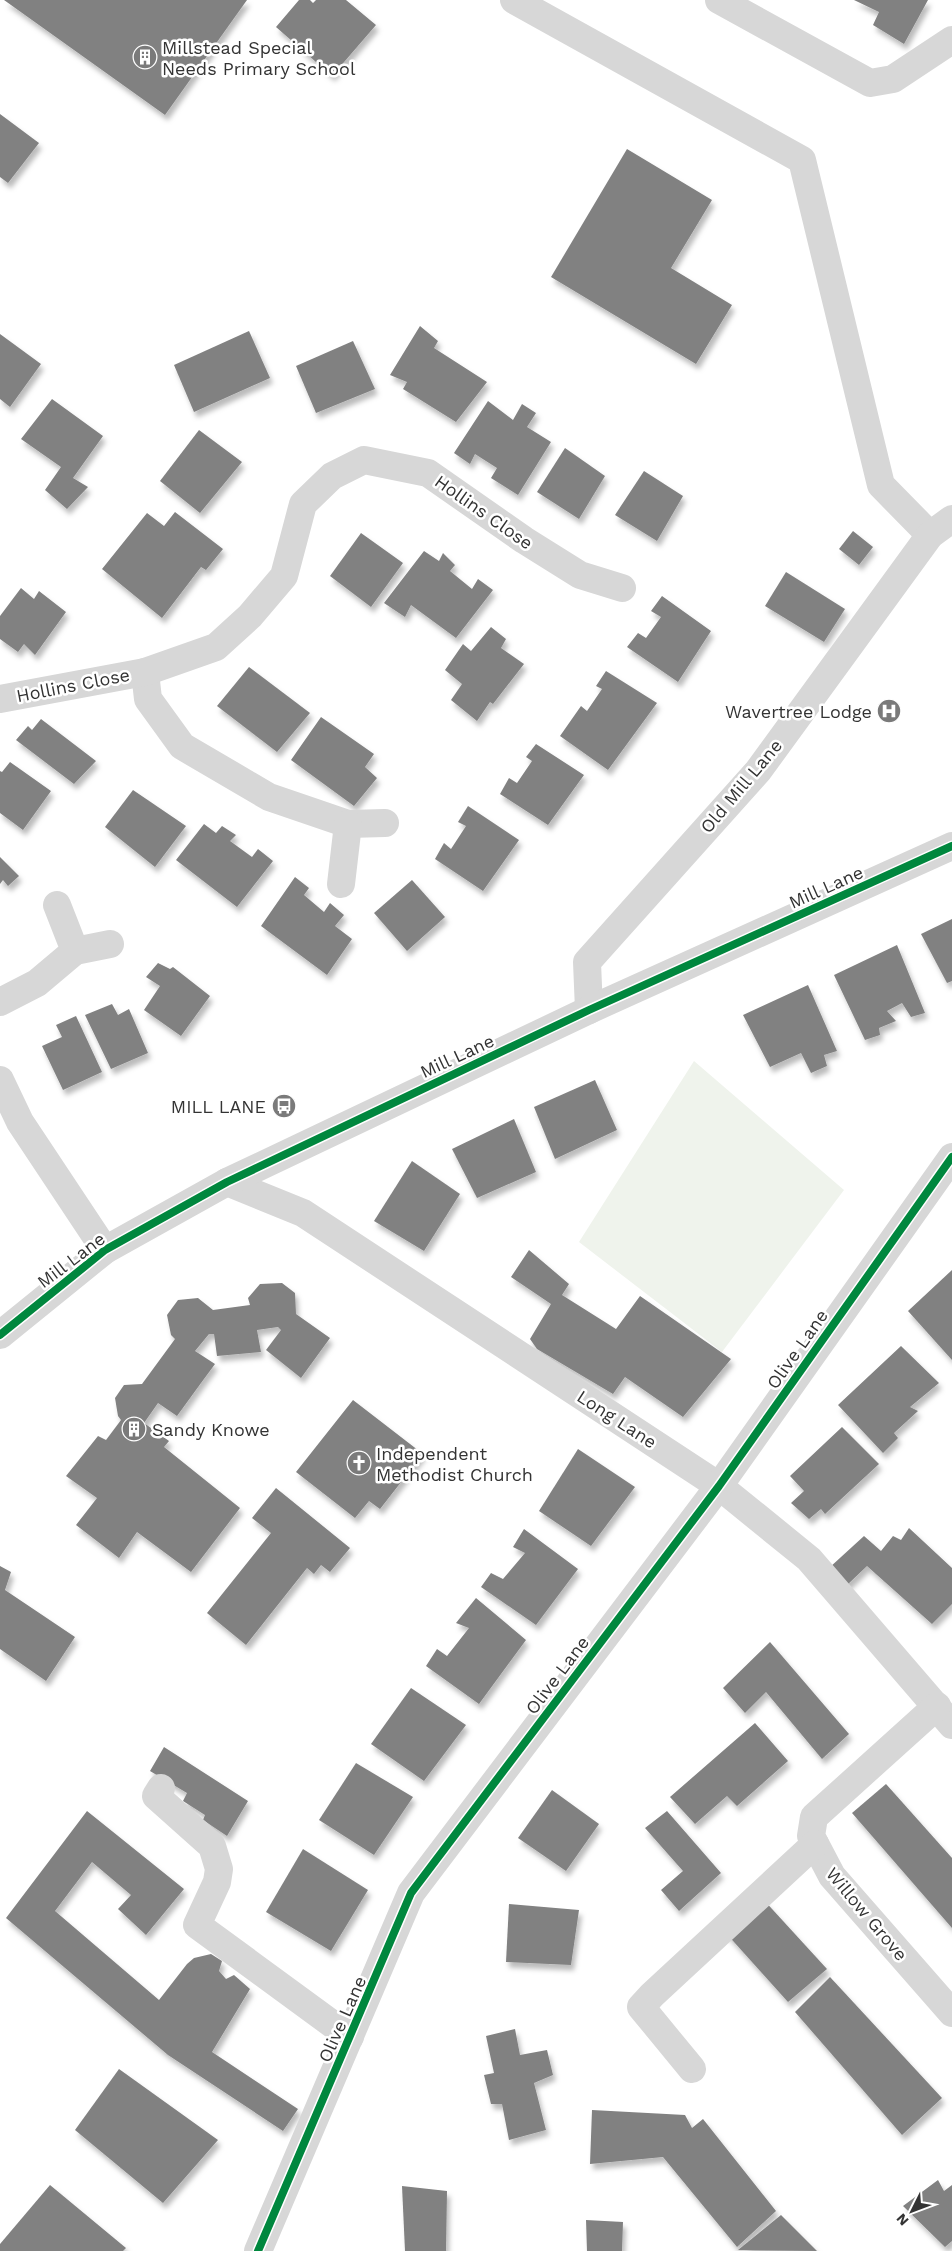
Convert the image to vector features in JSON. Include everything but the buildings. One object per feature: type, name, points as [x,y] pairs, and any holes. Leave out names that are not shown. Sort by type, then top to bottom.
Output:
[{"type":"street","points":[[514,0],[802,160],[881,485],[930,535]]},
{"type":"street","points":[[719,0],[870,83],[893,79],[952,40]]},
{"type":"street","name":"Hollins Close","points":[[0,699],[145,672],[216,647],[250,616],[284,576],[302,504],[332,476],[364,460],[428,473],[524,540],[580,575],[622,588]]},
{"type":"street","name":"Old Mill Lane","points":[[589,1010],[587,962],[758,771],[930,535],[952,519]]},
{"type":"street","name":"Hollins Close","points":[[145,672],[148,699],[182,746],[269,797],[348,824],[385,823]]},
{"type":"street","points":[[340,884],[348,824]]},
{"type":"street","name":"Mill Lane","points":[[0,1335],[105,1250],[227,1182],[589,1010],[952,846]]},
{"type":"street","points":[[57,905],[75,951]]},
{"type":"street","points":[[0,1002],[38,982],[75,951],[110,944]]},
{"type":"street","points":[[0,1080],[20,1122],[105,1250]]},
{"type":"street","name":"Olive Lane","points":[[258,2251],[411,1894],[719,1486],[952,1157]]},
{"type":"street","name":"Long Lane","points":[[227,1182],[303,1214],[719,1486],[808,1559],[944,1715]]},
{"type":"street","name":"Willow Grove","points":[[944,1715],[814,1817],[811,1836],[832,1876],[952,2014]]},
{"type":"street","points":[[160,1788],[156,1796],[212,1846],[218,1869],[217,1882],[197,1926],[350,2037]]},
{"type":"street","points":[[692,2069],[641,2007],[652,1994],[815,1844]]},
{"type":"shaded area","points":[[694,1061],[844,1190],[722,1352],[579,1242]]},
{"type":"cycle path","points":[[0,1335],[105,1250],[227,1182],[589,1010],[952,846]]},
{"type":"cycle path","points":[[258,2251],[411,1893],[719,1486],[952,1157]]},
{"type":"place","name":"Millstead Special Needs Primary School","points":[[145,57]]},
{"type":"place","name":"Wavertree Lodge","points":[[889,711]]},
{"type":"place","name":"MILL LANE","points":[[284,1106]]},
{"type":"place","name":"Sandy Knowe","points":[[134,1429]]},
{"type":"place","name":"Independent Methodist Church","points":[[359,1463]]}]
